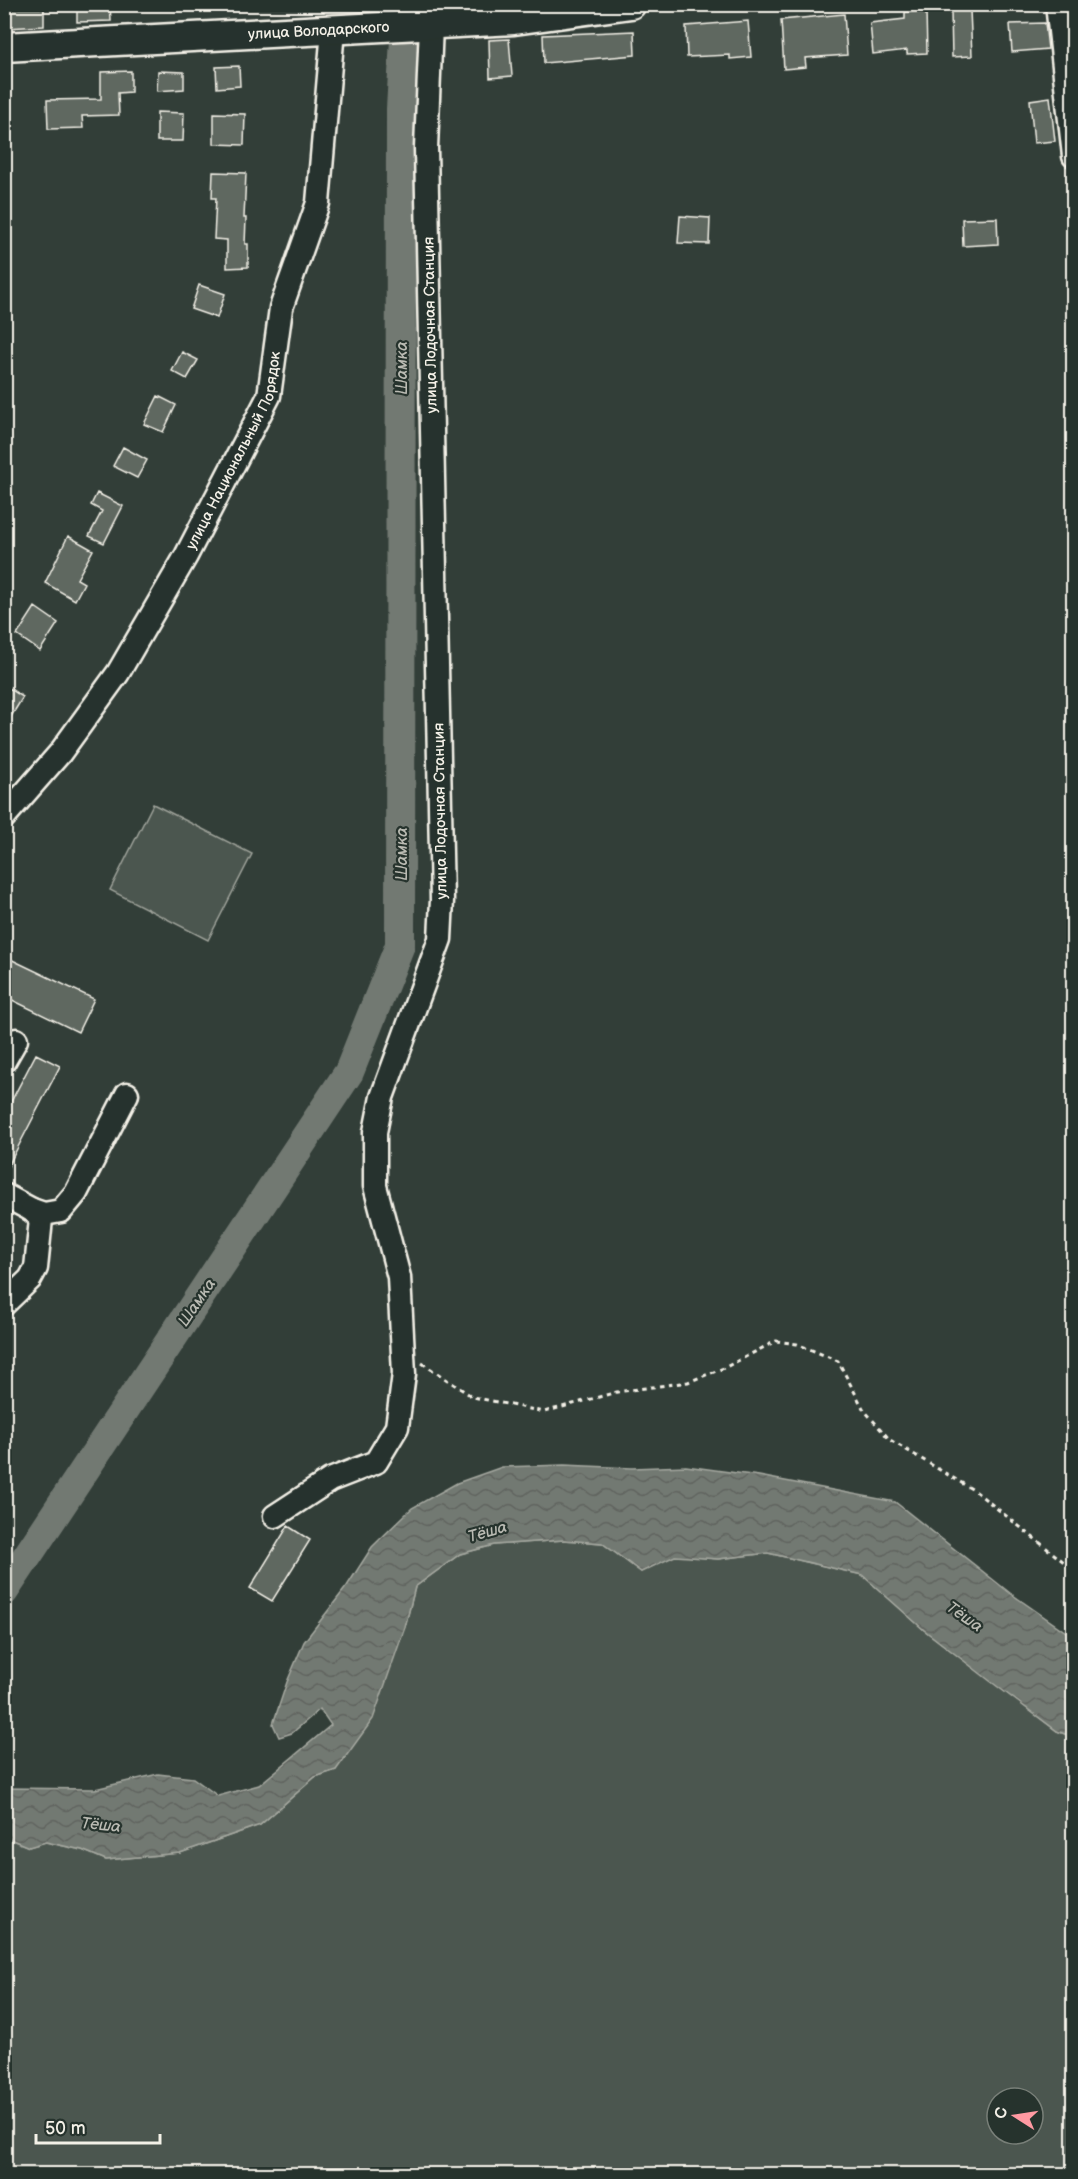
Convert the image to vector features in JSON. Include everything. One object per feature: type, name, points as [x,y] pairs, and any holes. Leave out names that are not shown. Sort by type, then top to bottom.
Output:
[{"type":"main road","name":"улица Володарского","points":[[4,47],[514,20],[631,4]]},
{"type":"street","points":[[1057,4],[1074,156]]},
{"type":"street","name":"улица Лодочная Станция","points":[[275,1516],[330,1480],[376,1462],[398,1426],[404,1374],[399,1277],[375,1186],[375,1132],[382,1097],[440,939],[441,920],[426,148],[427,25]]},
{"type":"street","name":"улица Национальный Порядок","points":[[4,817],[60,753],[118,673],[186,556],[269,396],[281,308],[318,203],[333,30]]},
{"type":"street","points":[[4,1061],[16,1040]]},
{"type":"street","points":[[4,1195],[44,1214],[61,1211],[76,1193],[126,1094]]},
{"type":"street","points":[[4,1304],[30,1279],[36,1268],[40,1219],[32,1210]]},
{"type":"path","points":[[403,1350],[473,1397],[544,1412],[617,1392],[688,1382],[724,1368],[776,1341],[797,1344],[838,1361],[864,1410],[890,1440],[975,1491],[1074,1570]]},
{"type":"shaded area","points":[[153,804],[252,854],[208,940],[110,890]]},
{"type":"shaded area","points":[[564,1540],[602,1543],[641,1572],[675,1555],[718,1559],[768,1553],[863,1575],[924,1630],[1057,1731],[1073,1737],[1073,2174],[5,2174],[4,1837],[29,1847],[45,1842],[82,1850],[106,1860],[180,1853],[260,1825],[315,1777],[336,1770],[405,1627],[415,1587],[460,1554],[494,1545]]},
{"type":"water","name":"Тёша","points":[[564,1465],[632,1468],[686,1466],[759,1476],[895,1502],[1010,1593],[1073,1637],[1073,1737],[1057,1731],[990,1681],[924,1630],[862,1575],[768,1553],[718,1559],[675,1556],[641,1572],[602,1543],[564,1540],[494,1545],[460,1554],[415,1587],[405,1627],[373,1719],[336,1770],[315,1777],[260,1825],[180,1853],[106,1860],[82,1850],[46,1842],[29,1847],[5,1837],[5,1788],[95,1789],[158,1774],[193,1778],[218,1796],[259,1785],[331,1725],[320,1709],[292,1733],[279,1737],[273,1724],[304,1642],[347,1586],[372,1547],[412,1508],[457,1483],[502,1467]]},
{"type":"building","points":[[77,4],[110,4],[111,21],[77,22]]},
{"type":"building","points":[[4,8],[44,8],[44,26],[5,28]]},
{"type":"building","points":[[970,10],[972,56],[952,57],[951,11]]},
{"type":"building","points":[[926,11],[927,53],[907,54],[907,50],[873,54],[870,23],[905,19],[905,12]]},
{"type":"building","points":[[844,14],[847,55],[805,58],[806,67],[784,69],[781,20]]},
{"type":"building","points":[[748,21],[751,57],[730,59],[730,55],[687,57],[686,26]]},
{"type":"building","points":[[1045,23],[1048,49],[1012,52],[1010,24]]},
{"type":"building","points":[[634,31],[635,55],[544,63],[543,35]]},
{"type":"building","points":[[509,39],[512,76],[490,78],[489,40]]},
{"type":"building","points":[[239,66],[240,86],[217,88],[216,67]]},
{"type":"building","points":[[131,71],[131,92],[118,93],[119,115],[82,116],[83,128],[48,129],[47,100],[101,99],[101,72]]},
{"type":"building","points":[[158,71],[184,72],[184,89],[157,91]]},
{"type":"building","points":[[1050,97],[1055,141],[1034,143],[1030,100]]},
{"type":"building","points":[[157,112],[184,113],[183,141],[157,141]]},
{"type":"building","points":[[214,113],[245,114],[244,145],[214,144]]},
{"type":"building","points":[[213,172],[246,173],[244,218],[246,218],[245,244],[248,244],[248,267],[227,268],[227,240],[214,239],[216,198],[212,198]]},
{"type":"building","points":[[680,216],[710,218],[709,244],[678,243]]},
{"type":"building","points":[[997,218],[998,244],[963,246],[962,219]]},
{"type":"building","points":[[199,285],[225,294],[217,318],[191,309]]},
{"type":"building","points":[[182,352],[198,360],[187,379],[172,371]]},
{"type":"building","points":[[158,396],[176,405],[163,432],[144,424]]},
{"type":"building","points":[[123,447],[147,460],[137,478],[113,466]]},
{"type":"building","points":[[97,493],[123,506],[104,543],[89,536],[102,511],[91,505]]},
{"type":"building","points":[[68,536],[93,550],[77,579],[84,583],[75,600],[45,583]]},
{"type":"building","points":[[35,607],[58,623],[40,651],[17,635]]},
{"type":"building","points":[[4,685],[23,697],[4,728]]},
{"type":"building","points":[[4,956],[94,999],[78,1032],[4,996]]},
{"type":"building","points":[[36,1054],[60,1066],[4,1174],[4,1115]]},
{"type":"building","points":[[288,1526],[310,1540],[272,1601],[250,1588]]},
{"type":"waterway","name":"Шамка","points":[[4,1591],[349,1072],[400,945],[401,109],[407,4]]}]
